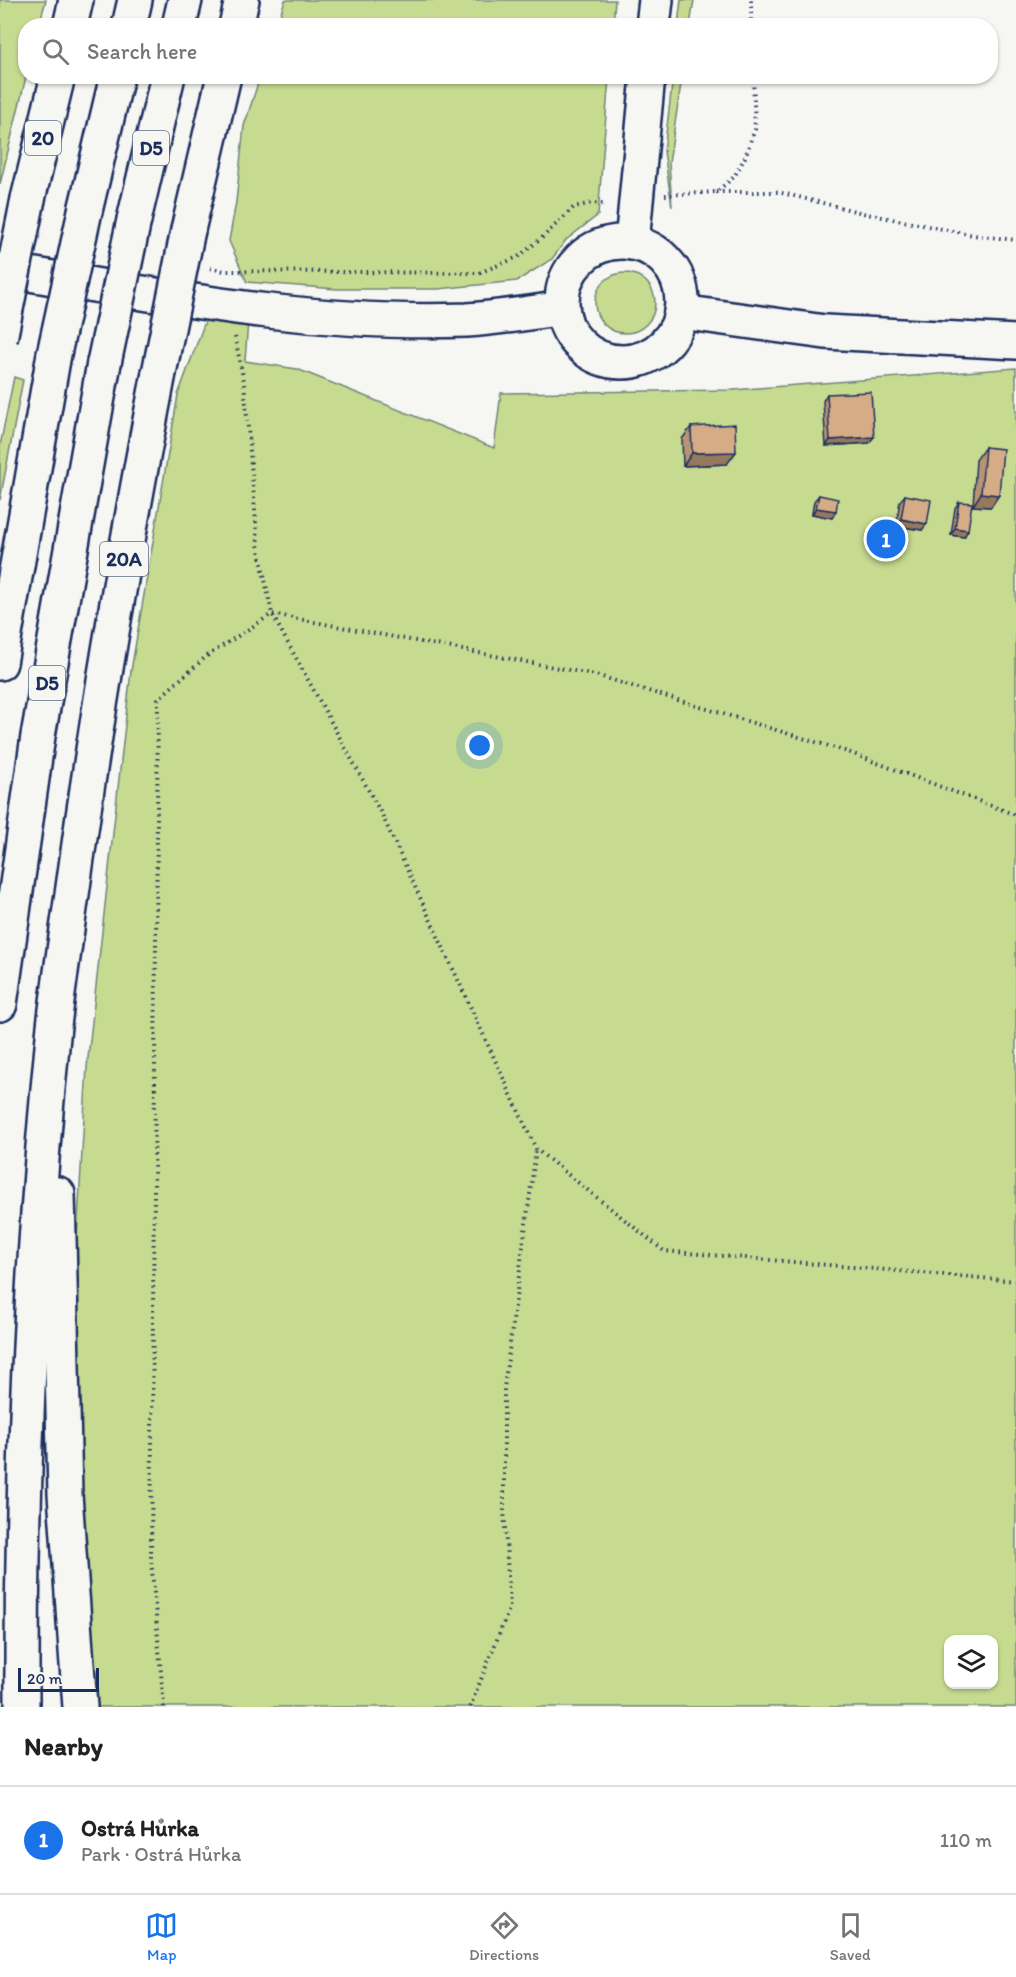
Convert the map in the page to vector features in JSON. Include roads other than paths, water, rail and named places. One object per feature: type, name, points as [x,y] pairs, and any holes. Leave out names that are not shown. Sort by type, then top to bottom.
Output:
[{"type":"main road","points":[[72,18],[76,0]]},
{"type":"main road","points":[[131,18],[135,0]]},
{"type":"main road","points":[[181,18],[185,0]]},
{"type":"main road","points":[[238,18],[242,0]]},
{"type":"main road","points":[[654,18],[656,0]]},
{"type":"main road","name":"20","points":[[0,339],[28,199],[56,84]]},
{"type":"main road","name":"D5","points":[[0,663],[54,354],[115,84]]},
{"type":"main road","name":"D5","points":[[0,1004],[38,736],[104,363],[166,84]]},
{"type":"main road","name":"20A","points":[[22,1707],[21,1568],[27,1382],[32,1281],[54,1024],[93,746],[129,526],[188,230],[222,84]]},
{"type":"main road","points":[[632,243],[647,84]]},
{"type":"main road","points":[[614,242],[632,243],[650,248],[665,260],[676,275],[682,293],[681,312],[676,330],[664,345],[648,356],[630,362],[611,361],[593,355],[577,343],[567,327],[562,308],[563,290],[569,272],[581,258],[596,248],[614,242]]},
{"type":"main road","points":[[0,269],[228,307],[290,315],[398,321],[468,320],[562,308]]},
{"type":"main road","points":[[681,312],[825,332],[1016,342]]},
{"type":"main road","points":[[54,1024],[65,1494],[80,1707]]},
{"type":"place","name":"Ostrá Hůrka","points":[[886,539]]}]
